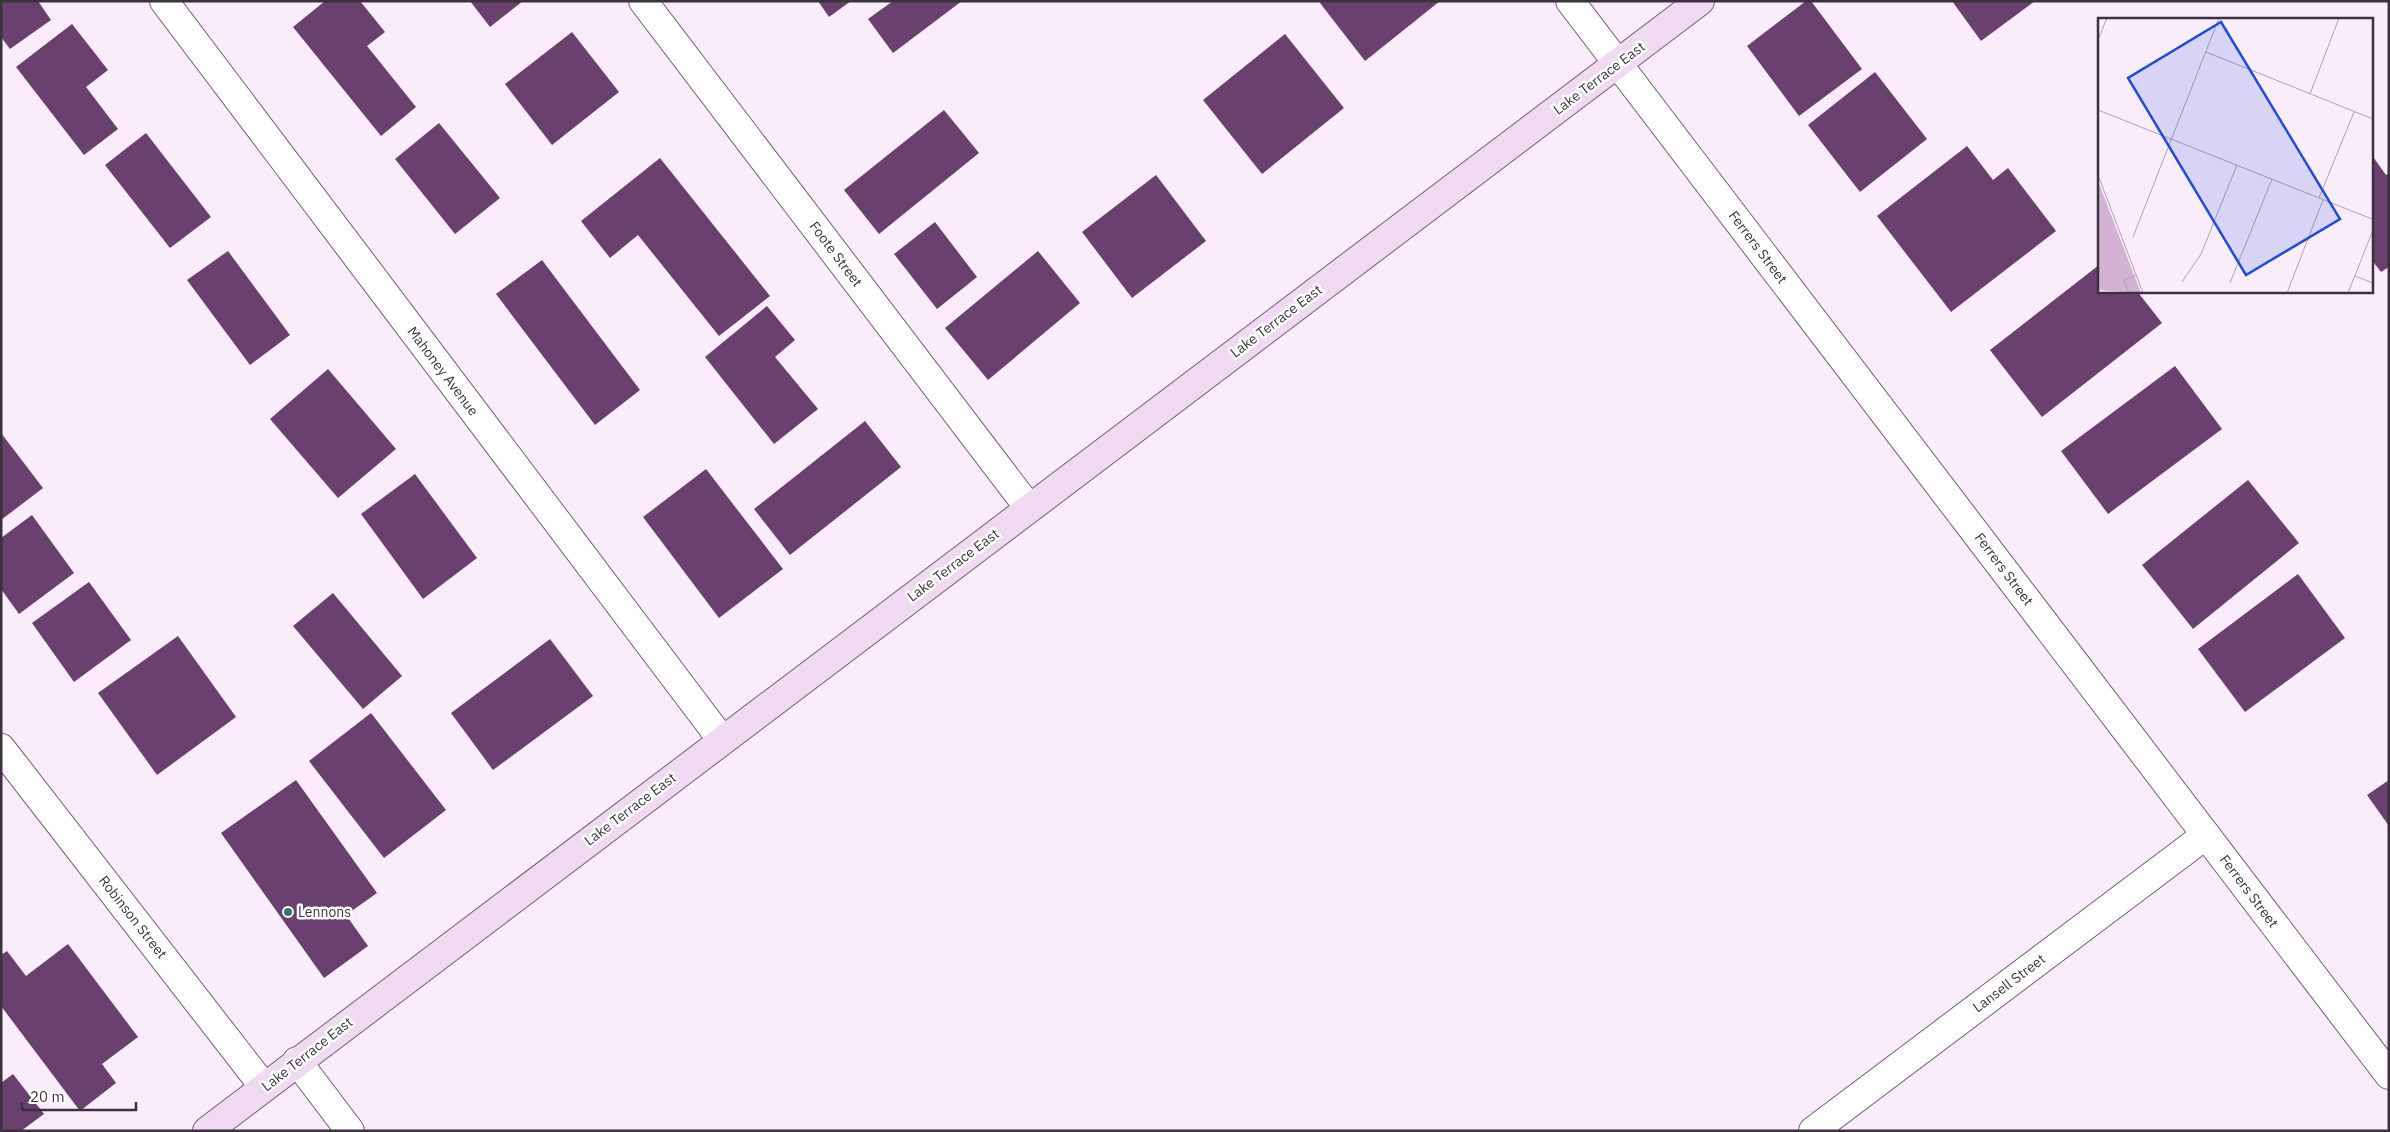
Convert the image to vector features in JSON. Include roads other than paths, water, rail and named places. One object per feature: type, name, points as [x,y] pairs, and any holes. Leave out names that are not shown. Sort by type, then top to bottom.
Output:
[{"type":"street","name":"Mahoney Avenue","points":[[164,1],[722,740]]},
{"type":"street","name":"Foote Street","points":[[643,1],[1029,508]]},
{"type":"street","name":"Ferrers Street","points":[[1570,1],[2389,1075]]},
{"type":"street","name":"Lake Terrace East","points":[[207,1131],[297,1060],[1700,1]]},
{"type":"street","name":"Robinson Street","points":[[1,748],[264,1087]]},
{"type":"street","name":"Lansell Street","points":[[1813,1131],[2206,835]]},
{"type":"street","points":[[297,1060],[350,1131]]},
{"type":"place","name":"Lennons","points":[[288,912]]}]
